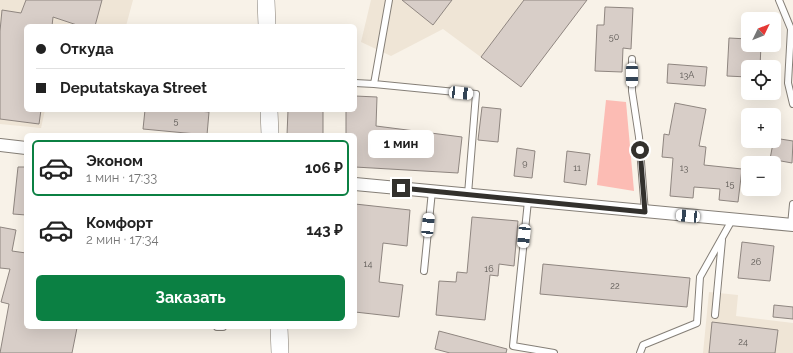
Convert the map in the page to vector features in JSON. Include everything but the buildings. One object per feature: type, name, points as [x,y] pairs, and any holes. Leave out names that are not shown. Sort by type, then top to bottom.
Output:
[{"type":"main road","points":[[266,0],[266,24]]},
{"type":"main road","points":[[269,112],[270,133]]},
{"type":"main road","points":[[279,329],[280,353]]},
{"type":"street","points":[[0,145],[24,148]]},
{"type":"street","points":[[357,184],[792,225]]},
{"type":"lane","points":[[374,84],[389,0]]},
{"type":"lane","points":[[779,0],[791,29],[788,83],[793,104]]},
{"type":"lane","points":[[632,59],[632,91],[639,137],[645,212]]},
{"type":"lane","points":[[357,83],[476,94],[468,194]]},
{"type":"lane","points":[[424,270],[432,191]]},
{"type":"lane","points":[[528,201],[513,346],[554,353]]},
{"type":"lane","points":[[792,225],[793,204]]},
{"type":"lane","points":[[640,353],[643,345],[697,324],[700,277],[732,220]]},
{"type":"lane","points":[[715,315],[723,237]]},
{"type":"shaded area","points":[[0,0],[133,0],[127,24],[24,24],[24,112],[45,112],[41,128],[0,124]]},
{"type":"shaded area","points":[[371,0],[587,0],[521,87],[443,29],[391,56],[361,42]]},
{"type":"shaded area","points":[[606,100],[626,102],[634,191],[597,185]]},
{"type":"shaded area","points":[[709,292],[738,295],[736,316],[793,323],[793,353],[703,353]]},
{"type":"route","points":[[401,188],[645,212],[640,150]]}]
